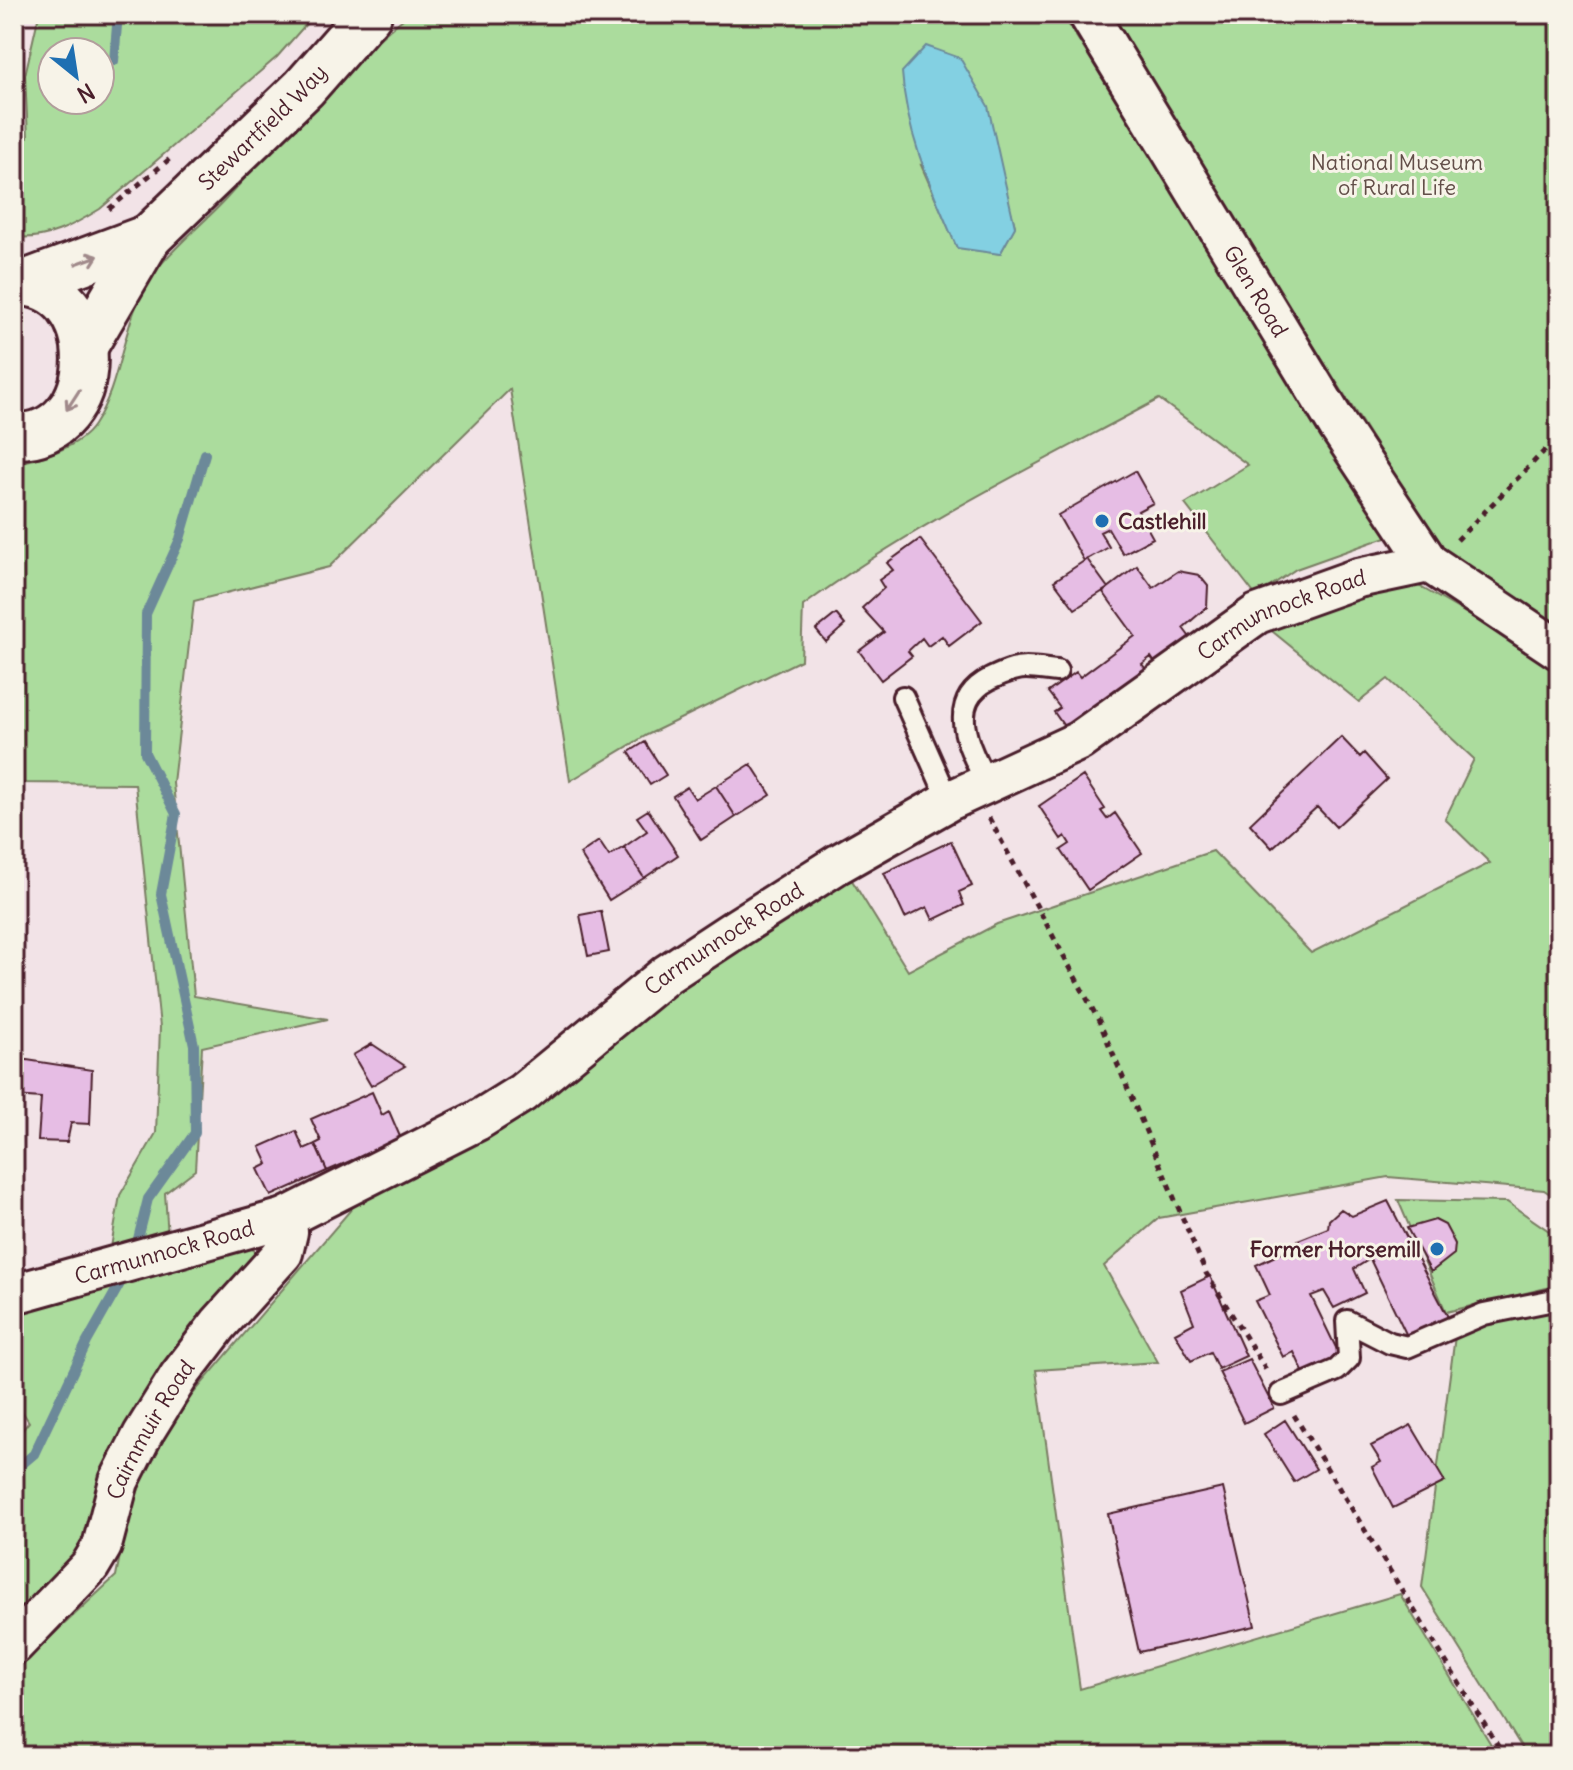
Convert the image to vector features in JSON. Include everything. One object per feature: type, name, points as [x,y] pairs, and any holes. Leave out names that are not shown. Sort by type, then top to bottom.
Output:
[{"type":"street","name":"Stewartfield Way","points":[[86,344],[149,237],[304,88],[369,14]]},
{"type":"street","name":"Glen Road","points":[[1088,14],[1338,426],[1429,563]]},
{"type":"street","name":"Stewartfield Way","points":[[20,283],[149,237]]},
{"type":"street","points":[[14,436],[52,425],[74,403],[86,375],[86,344],[75,316],[53,294],[20,283]]},
{"type":"street","points":[[1429,563],[1559,650]]},
{"type":"street","name":"Carmunnock Road","points":[[14,1294],[285,1218],[498,1109],[667,974],[838,864],[969,791],[1079,741],[1257,614],[1358,578],[1429,563]]},
{"type":"street","name":"Cairnmuir Road","points":[[14,1645],[90,1566],[102,1546],[119,1481],[143,1434],[179,1376],[219,1324],[283,1253],[288,1232],[285,1218]]},
{"type":"lane","points":[[969,791],[962,716],[968,698],[976,687],[1009,671],[1057,671]]},
{"type":"lane","points":[[903,697],[969,791]]},
{"type":"lane","points":[[1281,1394],[1337,1370],[1349,1358],[1347,1321],[1390,1343],[1407,1347],[1484,1314],[1559,1299]]},
{"type":"path","points":[[104,214],[174,156]]},
{"type":"path","points":[[1429,563],[1458,539],[1559,436]]},
{"type":"path","points":[[969,791],[1099,1021],[1206,1273],[1504,1756]]},
{"type":"green space","points":[[39,14],[315,14],[277,57],[100,209],[59,230],[26,238],[14,237],[14,141],[28,137],[25,75]]},
{"type":"green space","points":[[409,14],[1062,14],[1392,535],[1296,569],[1256,596],[1185,504],[1248,465],[1159,399],[1022,471],[888,548],[803,606],[801,660],[647,735],[570,781],[510,389],[329,567],[194,601],[173,783],[194,996],[328,1019],[202,1047],[195,1170],[165,1193],[168,1237],[110,1253],[120,1195],[156,1133],[160,1027],[135,784],[14,783],[14,463],[58,451],[88,433],[104,407],[135,309],[154,273],[314,103]],"holes":[[[921,165],[1001,176],[1015,226],[1000,254],[957,247]]]},
{"type":"green space","name":"National Museum of Rural Life","points":[[1105,14],[1559,14],[1559,624],[1449,561]]},
{"type":"green space","points":[[1417,585],[1559,667],[1559,1200],[1544,1190],[1388,1177],[1159,1218],[1104,1266],[1158,1362],[1036,1370],[1080,1689],[1400,1594],[1498,1756],[14,1756],[14,1671],[116,1576],[127,1519],[163,1429],[359,1200],[501,1131],[610,1047],[687,981],[848,874],[908,971],[997,924],[1213,851],[1311,953],[1490,863],[1445,819],[1474,759],[1388,679],[1359,702],[1267,627],[1339,597]]},
{"type":"green space","points":[[1398,1200],[1507,1202],[1549,1231],[1559,1246],[1559,1285],[1446,1312]]},
{"type":"green space","points":[[242,1243],[255,1251],[254,1266],[93,1517],[74,1560],[14,1618],[14,1440],[29,1422],[14,1399],[14,1305]]},
{"type":"green space","points":[[1559,1309],[1559,1756],[1527,1756],[1422,1587],[1455,1336],[1483,1322]]},
{"type":"water","points":[[926,46],[960,58],[988,106],[1015,227],[1000,254],[957,248],[922,162],[909,118],[902,72]]},
{"type":"building","name":"Castlehill","points":[[1135,471],[1153,503],[1138,511],[1153,538],[1123,554],[1108,528],[1100,532],[1109,547],[1084,561],[1058,515]]},
{"type":"building","points":[[920,539],[982,621],[949,646],[942,636],[928,646],[922,638],[908,651],[912,656],[881,680],[859,651],[884,632],[862,608],[884,588],[879,580],[893,570],[887,563]]},
{"type":"building","points":[[1087,559],[1108,588],[1075,609],[1054,581]]},
{"type":"building","points":[[1137,566],[1153,588],[1178,571],[1199,575],[1208,586],[1207,607],[1183,628],[1192,640],[1157,666],[1151,657],[1142,664],[1148,672],[1068,732],[1054,712],[1060,708],[1048,692],[1076,672],[1080,677],[1135,636],[1103,592]]},
{"type":"building","points":[[836,614],[845,625],[826,642],[816,630]]},
{"type":"building","points":[[1341,737],[1360,757],[1364,753],[1387,779],[1336,827],[1317,807],[1272,848],[1250,824]]},
{"type":"building","points":[[645,742],[666,775],[650,785],[629,752]]},
{"type":"building","points":[[751,764],[771,795],[736,817],[716,786]]},
{"type":"building","points":[[1083,776],[1105,809],[1101,811],[1107,819],[1115,813],[1142,853],[1088,890],[1061,850],[1070,844],[1065,836],[1061,839],[1039,806]]},
{"type":"building","points":[[716,786],[736,817],[701,840],[673,796],[687,787],[695,799]]},
{"type":"building","points":[[648,810],[678,855],[644,878],[624,847],[647,831],[637,817]]},
{"type":"building","points":[[599,841],[609,856],[624,847],[644,878],[609,900],[580,854]]},
{"type":"building","points":[[951,841],[972,886],[959,892],[964,905],[933,920],[927,907],[905,918],[884,873]]},
{"type":"building","points":[[601,911],[609,952],[588,956],[580,915]]},
{"type":"building","points":[[372,1044],[405,1066],[371,1086],[353,1055]]},
{"type":"building","points":[[14,1058],[92,1070],[90,1124],[71,1123],[67,1142],[38,1141],[41,1098],[14,1096]]},
{"type":"building","points":[[372,1092],[382,1115],[389,1111],[401,1139],[327,1171],[315,1144],[321,1141],[311,1119]]},
{"type":"building","points":[[296,1131],[304,1149],[315,1144],[327,1171],[271,1196],[258,1169],[268,1164],[260,1147]]},
{"type":"building","points":[[1388,1201],[1448,1317],[1407,1336],[1370,1259],[1354,1269],[1365,1293],[1334,1308],[1324,1291],[1311,1296],[1341,1358],[1305,1376],[1294,1352],[1283,1357],[1255,1301],[1270,1295],[1256,1265],[1297,1246],[1298,1240],[1328,1228],[1329,1220],[1341,1209],[1352,1216]]},
{"type":"building","name":"Former Horsemill","points":[[1435,1220],[1445,1225],[1455,1244],[1454,1254],[1431,1272],[1407,1228]]},
{"type":"building","points":[[1210,1276],[1246,1356],[1218,1369],[1210,1352],[1191,1361],[1175,1333],[1194,1323],[1181,1290]]},
{"type":"building","points":[[1249,1359],[1274,1408],[1244,1423],[1219,1372]]},
{"type":"building","points":[[1285,1420],[1316,1469],[1294,1482],[1264,1434]]},
{"type":"building","points":[[1411,1425],[1445,1482],[1393,1508],[1372,1467],[1381,1462],[1371,1446]]},
{"type":"building","points":[[1223,1488],[1255,1626],[1139,1652],[1108,1514]]},
{"type":"waterway","points":[[116,38],[118,14]]},
{"type":"waterway","points":[[135,1251],[148,1199],[195,1133],[194,1045],[161,894],[176,814],[145,753],[146,614],[180,539],[205,454]]},
{"type":"waterway","points":[[14,1471],[34,1454],[87,1342],[126,1273]]},
{"type":"place","name":"Castlehill","points":[[1102,521]]},
{"type":"place","name":"Former Horsemill","points":[[1437,1249]]}]
